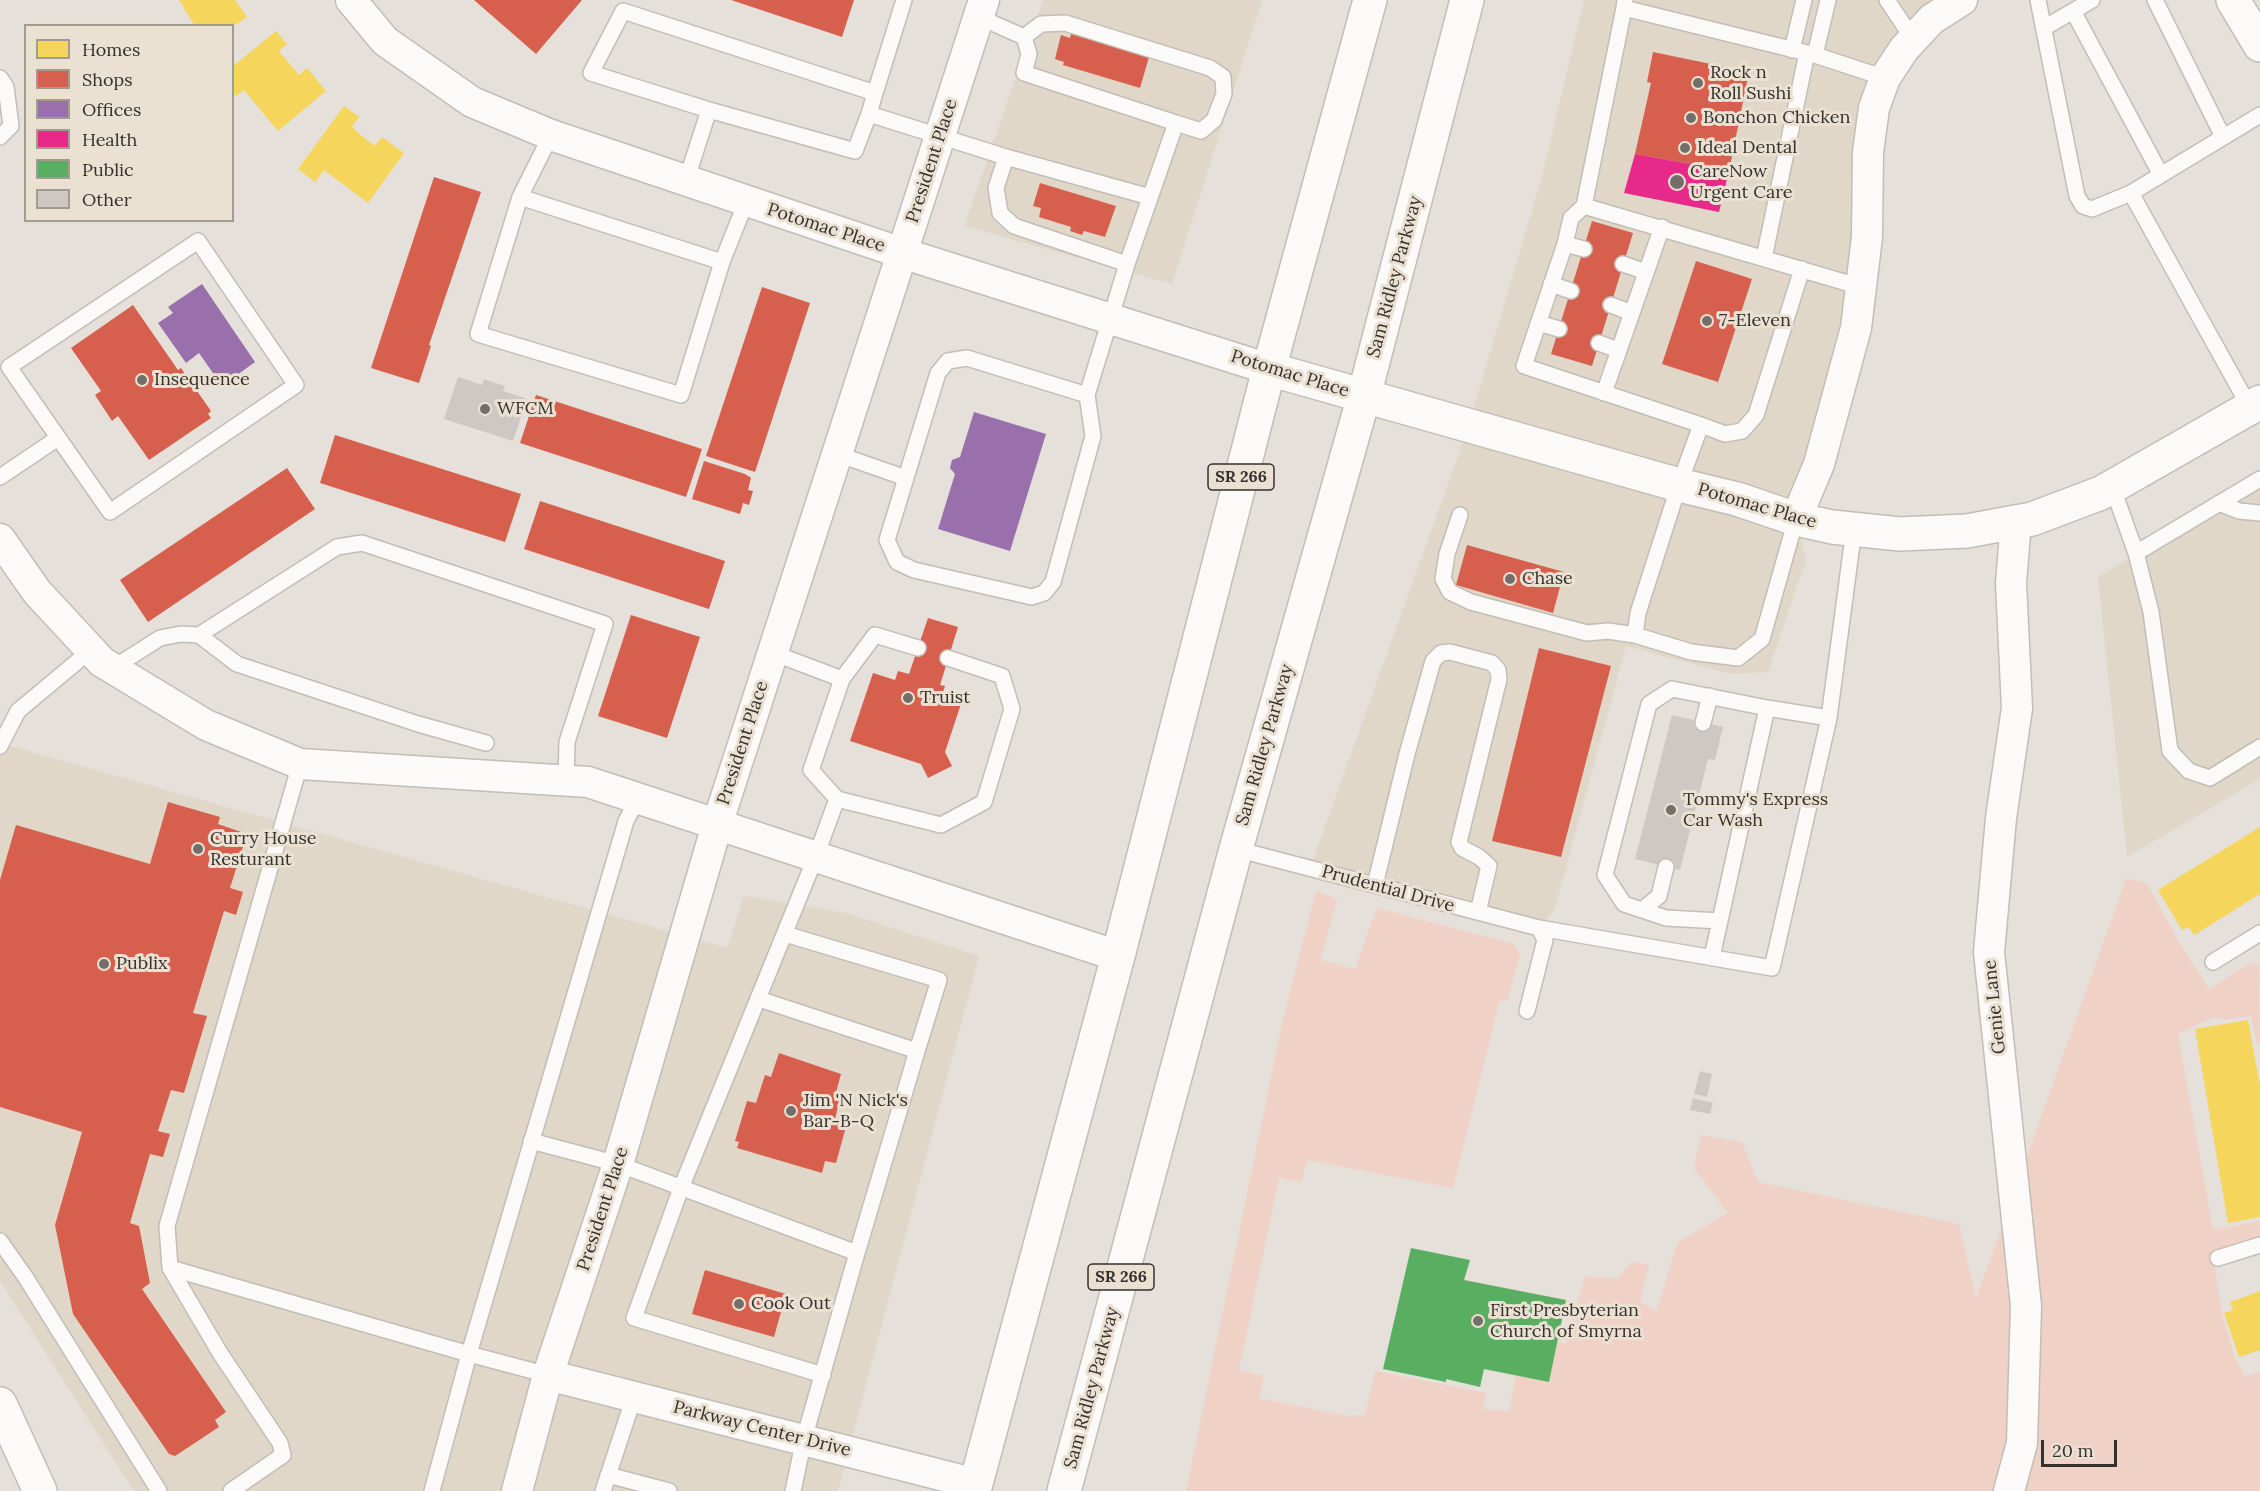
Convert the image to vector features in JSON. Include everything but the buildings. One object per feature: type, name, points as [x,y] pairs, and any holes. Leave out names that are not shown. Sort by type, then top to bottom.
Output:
[{"type":"main road","name":"SR 266","points":[[975,1487],[1118,956],[1269,369],[1370,0]]},
{"type":"main road","name":"Sam Ridley Parkway","points":[[1064,1491],[1236,849],[1364,396],[1467,0]]},
{"type":"main road","points":[[2233,0],[2260,45]]},
{"type":"main road","name":"Potomac Place","points":[[1269,369],[1679,485],[1737,499],[1796,519],[1832,527],[1900,534],[1967,531],[2032,519],[2101,493],[2255,405]]},
{"type":"main road","points":[[0,1404],[40,1491]]},
{"type":"street","name":"Potomac Place","points":[[351,0],[385,41],[472,102],[551,135],[902,253],[1269,369]]},
{"type":"street","points":[[1796,519],[1819,464],[1856,328],[1867,237],[1868,152],[1874,108],[1885,78],[1913,39],[1953,2]]},
{"type":"street","name":"President Place","points":[[517,1491],[548,1375],[618,1164],[717,825],[982,8]]},
{"type":"street","name":"Genie Lane","points":[[2009,1491],[2022,1443],[2025,1306],[1989,952],[2001,818],[2018,708],[2011,583],[2016,522]]},
{"type":"street","points":[[0,539],[37,592],[102,659],[206,725],[300,764],[588,782],[1118,956]]},
{"type":"street","name":"Parkway Center Drive","points":[[548,1375],[804,1439],[975,1487]]},
{"type":"lane","points":[[875,93],[623,11],[591,73],[709,110],[855,151],[869,114],[904,0]]},
{"type":"lane","points":[[1804,0],[1805,53]]},
{"type":"lane","points":[[1764,258],[1805,53],[1828,0]]},
{"type":"lane","points":[[1887,0],[1913,39]]},
{"type":"lane","points":[[2038,0],[2077,196],[2083,206],[2091,209],[2131,193],[2260,115]]},
{"type":"lane","points":[[2044,27],[2092,0]]},
{"type":"lane","points":[[2155,0],[2223,137]]},
{"type":"lane","points":[[1802,269],[1756,415],[1742,431],[1725,434],[1524,366],[1565,244],[1571,218],[1584,206],[1625,4],[1805,53],[1885,78]]},
{"type":"lane","points":[[982,8],[1024,37],[1029,54],[1024,74],[1201,131],[1214,120],[1224,94],[1223,77],[1210,68],[1065,22],[1041,24],[1024,37]]},
{"type":"lane","points":[[2073,11],[2161,175]]},
{"type":"lane","points":[[0,78],[6,87],[11,126],[0,137]]},
{"type":"lane","points":[[686,181],[709,110]]},
{"type":"lane","points":[[869,114],[1006,157],[1150,197]]},
{"type":"lane","points":[[1087,395],[967,358],[948,361],[938,373],[887,540],[897,562],[915,570],[1032,597],[1044,593],[1053,582],[1093,436],[1087,395],[1127,264],[1176,123]]},
{"type":"lane","points":[[551,135],[520,197],[478,334],[681,395],[722,262],[746,202]]},
{"type":"lane","points":[[1006,157],[996,188],[1000,213],[1014,226],[1127,264]]},
{"type":"lane","points":[[2131,193],[2255,405]]},
{"type":"lane","points":[[520,197],[722,262]]},
{"type":"lane","points":[[1584,206],[1861,287]]},
{"type":"lane","points":[[1604,393],[1662,227]]},
{"type":"lane","points":[[198,241],[296,385],[110,512],[58,438],[9,367],[198,241]]},
{"type":"lane","points":[[1565,244],[1584,249]]},
{"type":"lane","points":[[1623,264],[1646,272]]},
{"type":"lane","points":[[1551,284],[1571,291]]},
{"type":"lane","points":[[1611,305],[1632,313]]},
{"type":"lane","points":[[1538,322],[1559,329]]},
{"type":"lane","points":[[1599,343],[1618,350]]},
{"type":"lane","points":[[1635,635],[1638,613],[1701,425]]},
{"type":"lane","points":[[0,477],[58,438]]},
{"type":"lane","points":[[837,454],[906,478]]},
{"type":"lane","points":[[2136,553],[2260,479]]},
{"type":"lane","points":[[2112,486],[2136,553],[2151,612],[2170,751],[2188,771],[2210,778],[2260,747]]},
{"type":"lane","points":[[2219,503],[2239,512],[2260,513]]},
{"type":"lane","points":[[1460,515],[1447,554],[1443,579],[1450,592],[1471,602],[1587,633],[1608,631],[1635,635],[1691,652],[1738,658],[1762,639],[1796,519]]},
{"type":"lane","points":[[1719,921],[1666,918],[1624,904],[1605,875],[1649,704],[1672,689],[1829,718],[1854,529]]},
{"type":"lane","points":[[200,635],[336,547],[362,543],[605,624],[567,742],[566,780]]},
{"type":"lane","points":[[0,746],[18,711],[102,659],[160,638],[181,634],[200,635],[237,664],[418,724],[486,743]]},
{"type":"lane","points":[[918,648],[875,635],[842,679],[811,770],[837,799],[941,825],[984,802],[1012,709],[1002,676],[948,658]]},
{"type":"lane","points":[[1375,885],[1407,754],[1433,661],[1441,653],[1450,652],[1492,663],[1498,670],[1499,680],[1459,842],[1462,848],[1479,857],[1489,866],[1478,912]]},
{"type":"lane","points":[[773,653],[842,679]]},
{"type":"lane","points":[[1703,723],[1710,696]]},
{"type":"lane","points":[[1712,957],[1767,708]]},
{"type":"lane","name":"Prudential Drive","points":[[1236,849],[1539,928],[1772,968],[1829,718]]},
{"type":"lane","points":[[231,1491],[283,1455],[280,1443],[220,1353],[170,1268],[167,1226],[300,764]]},
{"type":"lane","points":[[432,1491],[469,1354],[626,821],[638,798]]},
{"type":"lane","points":[[823,1375],[634,1318],[681,1188],[759,999],[837,799]]},
{"type":"lane","points":[[1642,910],[1659,896],[1666,867]]},
{"type":"lane","points":[[1527,1011],[1545,940],[1539,928]]},
{"type":"lane","points":[[2213,962],[2260,933]]},
{"type":"lane","points":[[785,934],[939,980],[857,1253],[804,1439],[793,1491]]},
{"type":"lane","points":[[759,999],[917,1051]]},
{"type":"lane","points":[[531,1141],[618,1164],[857,1253]]},
{"type":"lane","points":[[0,1241],[26,1278],[159,1491]]},
{"type":"lane","points":[[2218,1258],[2260,1245]]},
{"type":"lane","points":[[170,1268],[548,1375]]},
{"type":"lane","points":[[603,1491],[634,1396]]},
{"type":"lane","points":[[608,1475],[669,1491]]},
{"type":"shaded area","points":[[1043,0],[1262,0],[1172,284],[964,226]]},
{"type":"shaded area","points":[[1584,0],[1962,0],[1885,78],[1867,237],[1796,518],[1806,560],[1768,672],[1731,674],[1626,646],[1555,909],[1539,928],[1310,868],[1467,431],[1543,173]]},
{"type":"shaded area","points":[[2260,478],[2260,779],[2127,857],[2098,577]]},
{"type":"shaded area","points":[[0,743],[727,948],[744,896],[846,913],[979,956],[838,1491],[134,1491],[0,1281]]},
{"type":"shaded area","points":[[2126,879],[2146,882],[2180,944],[2209,989],[2252,962],[2259,966],[2260,1043],[2257,1044],[2251,1016],[2226,1020],[2214,1017],[2178,1034],[2213,1230],[2260,1221],[2260,1239],[2213,1255],[2222,1314],[2234,1356],[2245,1377],[2260,1372],[2260,1491],[1186,1491],[1283,1019],[1316,891],[1337,899],[1321,960],[1355,969],[1377,908],[1514,944],[1520,954],[1508,999],[1499,1002],[1453,1188],[1307,1160],[1301,1182],[1279,1178],[1239,1370],[1264,1376],[1259,1398],[1347,1416],[1365,1415],[1375,1371],[1486,1393],[1483,1409],[1509,1411],[1516,1375],[1557,1342],[1566,1344],[1585,1276],[1617,1279],[1631,1262],[1649,1265],[1640,1301],[1656,1312],[1678,1242],[1728,1213],[1694,1168],[1701,1135],[1742,1142],[1758,1182],[1959,1224],[1976,1299]]},
{"type":"place","name":"Rock n Roll Sushi","points":[[1698,83]]},
{"type":"place","name":"Bonchon Chicken","points":[[1691,118]]},
{"type":"place","name":"Ideal Dental","points":[[1685,148]]},
{"type":"place","name":"CareNow Urgent Care","points":[[1677,182]]},
{"type":"place","name":"7-Eleven","points":[[1707,321]]},
{"type":"place","name":"Insequence","points":[[142,380]]},
{"type":"place","name":"WFCM","points":[[485,409]]},
{"type":"place","name":"Chase","points":[[1510,579]]},
{"type":"place","name":"Truist","points":[[908,698]]},
{"type":"place","name":"Tommy's Express Car Wash","points":[[1671,810]]},
{"type":"place","name":"Curry House Resturant","points":[[198,849]]},
{"type":"place","name":"Publix","points":[[104,964]]},
{"type":"place","name":"Jim 'N Nick's Bar-B-Q","points":[[791,1111]]},
{"type":"place","name":"Cook Out","points":[[739,1304]]},
{"type":"place","name":"First Presbyterian Church of Smyrna","points":[[1478,1321]]}]
